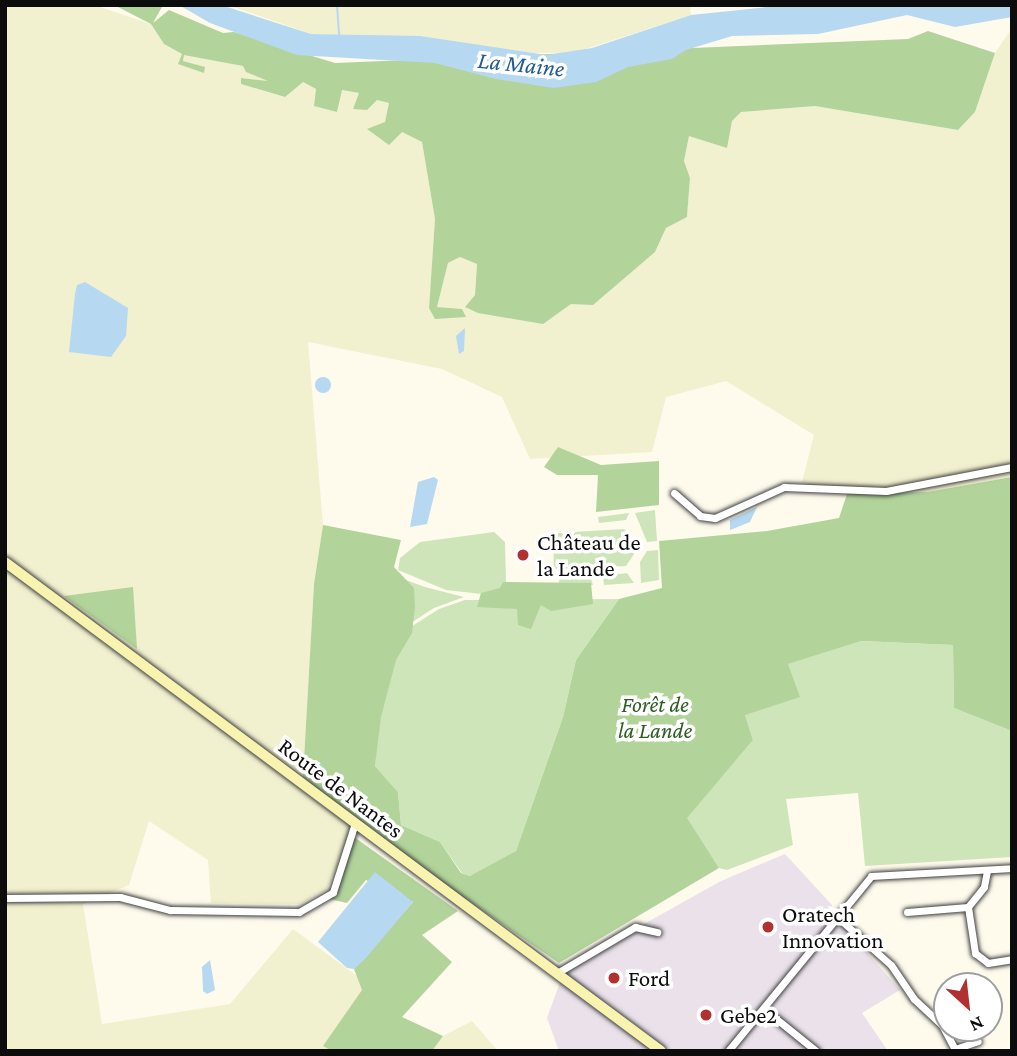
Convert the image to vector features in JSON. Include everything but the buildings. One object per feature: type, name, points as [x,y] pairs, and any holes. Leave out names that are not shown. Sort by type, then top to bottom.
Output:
[{"type":"main road","name":"Route de Nantes","points":[[5,562],[657,1049]]},
{"type":"street","points":[[674,493],[700,516],[715,518],[784,487],[886,491],[1012,467]]},
{"type":"street","points":[[5,898],[120,897],[170,910],[299,912],[333,892],[355,823]]},
{"type":"street","points":[[728,1051],[764,1009],[837,912],[864,882],[880,874],[1012,868]]},
{"type":"street","points":[[907,912],[968,907],[984,887],[987,871]]},
{"type":"street","points":[[968,907],[980,958],[992,963],[1012,959]]},
{"type":"street","points":[[837,912],[891,965],[914,999],[942,1025],[955,1050],[975,1042]]},
{"type":"street","points":[[557,973],[635,927],[657,932]]},
{"type":"street","points":[[764,1009],[816,1051]]},
{"type":"shaded area","points":[[785,854],[832,905],[827,916],[849,932],[900,990],[862,1013],[888,1051],[559,1051],[547,1018],[559,985],[574,963],[721,881]]},
{"type":"green space","points":[[9,5],[94,5],[151,24],[164,44],[182,54],[179,64],[204,72],[205,67],[183,61],[184,54],[243,66],[272,82],[242,78],[241,84],[285,97],[302,82],[316,89],[337,112],[341,90],[360,93],[353,109],[377,100],[390,103],[385,123],[368,129],[402,132],[422,142],[435,219],[429,308],[462,309],[437,307],[448,263],[460,257],[477,264],[475,295],[465,307],[554,313],[655,252],[666,228],[687,217],[690,178],[684,161],[689,136],[732,121],[741,112],[815,106],[958,130],[975,112],[995,53],[1012,28],[1012,477],[927,492],[847,494],[802,482],[814,435],[726,381],[666,397],[652,452],[530,459],[502,397],[442,369],[308,342],[323,525],[314,584],[303,776],[355,828],[326,890],[300,904],[211,903],[208,860],[149,821],[129,885],[83,904],[102,1024],[230,1004],[293,929],[357,976],[368,992],[324,1046],[332,1051],[5,1051],[5,9]]},
{"type":"green space","points":[[114,5],[163,5],[153,23],[169,10],[223,33],[234,32],[335,63],[908,39],[928,31],[995,53],[975,112],[958,130],[815,106],[741,112],[732,121],[727,148],[689,136],[684,161],[690,178],[687,217],[666,228],[655,252],[593,305],[571,304],[543,324],[478,313],[465,307],[475,295],[477,264],[460,257],[448,263],[437,307],[462,309],[466,317],[435,319],[429,308],[435,219],[422,142],[402,132],[389,145],[367,129],[385,122],[389,103],[377,100],[367,110],[353,109],[359,93],[342,90],[337,112],[314,106],[316,89],[303,82],[285,97],[241,84],[241,78],[268,81],[246,72],[243,66],[184,55],[183,61],[205,67],[204,73],[178,64],[182,54],[164,44],[151,24]]},
{"type":"green space","points":[[228,5],[690,5],[691,15],[573,53],[534,53],[357,35],[311,34]]},
{"type":"green space","points":[[558,447],[601,465],[659,461],[659,505],[596,512],[598,475],[557,475],[544,467]]},
{"type":"green space","name":"Forêt de la Lande","points":[[1012,477],[1012,731],[954,708],[953,645],[861,641],[788,664],[800,697],[745,715],[753,740],[687,818],[719,868],[559,963],[355,823],[303,777],[314,584],[323,525],[401,540],[394,567],[414,588],[415,607],[412,633],[396,660],[381,717],[375,766],[398,792],[401,825],[440,842],[461,873],[470,876],[516,851],[563,717],[576,660],[619,599],[662,588],[659,541],[767,531],[839,518],[847,494],[927,492]]},
{"type":"green space","points":[[655,510],[657,541],[647,542],[635,513]]},
{"type":"green space","points":[[629,513],[626,520],[599,523],[598,517]]},
{"type":"green space","points":[[624,529],[640,545],[626,566],[559,571],[554,567],[553,537],[556,533]]},
{"type":"green space","points":[[494,532],[505,542],[506,580],[505,587],[491,595],[446,590],[398,570],[400,558],[420,542]]},
{"type":"green space","points":[[658,550],[659,580],[641,583],[640,562],[647,551]]},
{"type":"green space","points":[[627,573],[634,583],[604,585],[603,576]]},
{"type":"green space","points":[[590,576],[593,585],[558,587],[560,577]]},
{"type":"green space","points":[[403,579],[464,597],[434,608],[400,630]]},
{"type":"green space","points":[[503,582],[591,583],[593,604],[551,611],[541,605],[531,629],[518,625],[517,609],[477,607],[481,593],[500,588]]},
{"type":"green space","points":[[133,587],[137,649],[64,596]]},
{"type":"green space","points":[[619,599],[576,660],[563,717],[516,851],[485,870],[470,876],[462,873],[440,842],[401,825],[398,792],[375,766],[383,675],[401,633],[439,609],[465,600]]},
{"type":"green space","points":[[860,641],[953,645],[954,708],[1012,731],[1012,857],[865,866],[858,793],[786,799],[793,845],[727,870],[719,868],[686,818],[753,740],[745,715],[787,664]]},
{"type":"green space","points":[[354,837],[458,911],[422,935],[452,962],[402,1017],[443,1036],[432,1051],[332,1051],[323,1046],[362,990],[354,969],[413,902],[366,880],[347,903],[329,899],[338,889]]},
{"type":"green space","points":[[472,1021],[498,1051],[432,1051],[443,1036]]},
{"type":"water","name":"La Maine","points":[[179,5],[221,5],[311,34],[420,36],[547,55],[592,48],[691,15],[787,5],[1012,5],[1012,17],[955,27],[907,15],[818,34],[732,36],[686,50],[672,59],[628,67],[596,82],[554,88],[496,79],[435,63],[297,55],[210,23]]},
{"type":"water","points":[[85,282],[128,308],[126,336],[111,357],[69,352],[77,285]]},
{"type":"water","points":[[465,328],[464,351],[459,354],[456,336]]},
{"type":"water","points":[[320,377],[326,377],[331,385],[329,391],[320,393],[315,388],[315,382]]},
{"type":"water","points":[[434,477],[438,480],[427,524],[410,527],[418,482]]},
{"type":"water","points":[[757,507],[750,522],[730,530],[730,520]]},
{"type":"water","points":[[375,872],[413,902],[365,959],[354,969],[347,968],[318,942]]},
{"type":"water","points":[[210,960],[215,990],[207,994],[203,991],[202,967]]},
{"type":"waterway","points":[[337,5],[339,36]]},
{"type":"place","name":"Château de la Lande","points":[[523,555]]},
{"type":"place","name":"Oratech Innovation","points":[[768,927]]},
{"type":"place","name":"Ford","points":[[614,978]]},
{"type":"place","name":"Gebe2","points":[[706,1015]]}]
